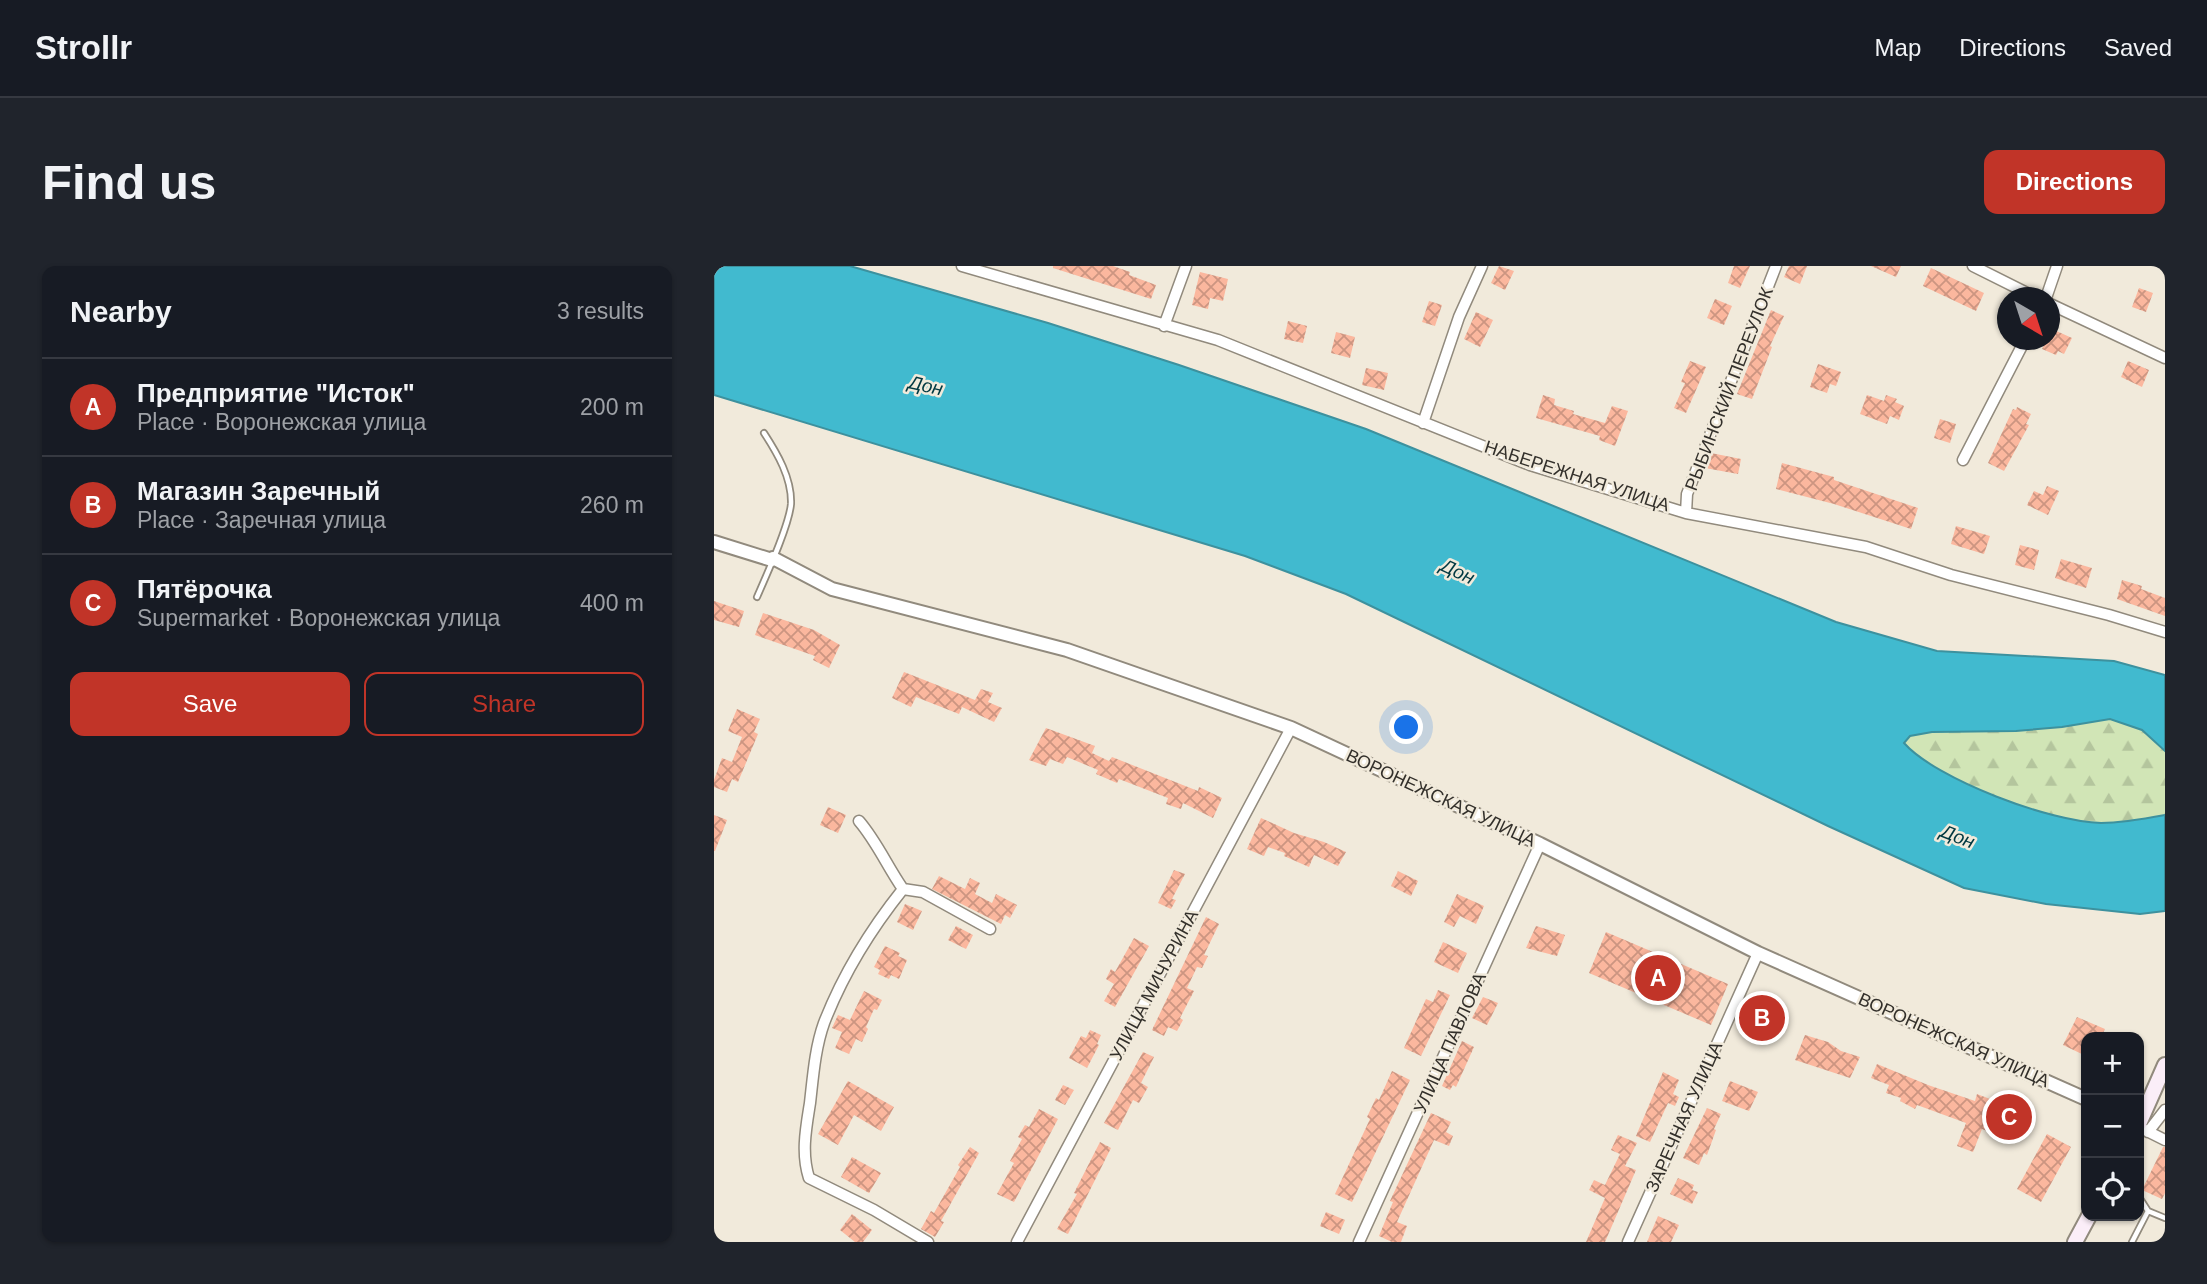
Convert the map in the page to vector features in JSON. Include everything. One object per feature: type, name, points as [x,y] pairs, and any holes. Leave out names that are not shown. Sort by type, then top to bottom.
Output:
[{"type":"main road","points":[[2144,1121],[2165,1065]]},
{"type":"main road","points":[[2075,1242],[2086,1221]]},
{"type":"street","name":"НАБЕРЕЖНАЯ УЛИЦА","points":[[962,266],[1218,340],[1530,465],[1686,513],[1866,547],[1951,575],[2165,632]]},
{"type":"street","points":[[1164,326],[1186,266]]},
{"type":"street","points":[[1423,423],[1459,317],[1482,266]]},
{"type":"street","name":"РЫБИНСКИЙ ПЕРЕУЛОК","points":[[1686,513],[1687,494],[1776,266]]},
{"type":"street","points":[[1973,266],[2015,287]]},
{"type":"street","points":[[2050,287],[2057,266]]},
{"type":"street","points":[[2060,309],[2165,358]]},
{"type":"street","points":[[1963,460],[2020,350]]},
{"type":"street","name":"ВОРОНЕЖСКАЯ УЛИЦА","points":[[714,542],[772,559],[831,589],[1067,650],[1291,728],[1540,844],[1758,953],[2081,1097]]},
{"type":"street","name":"УЛИЦА МИЧУРИНА","points":[[1017,1242],[1291,728]]},
{"type":"street","points":[[859,821],[876,842],[903,889],[923,892],[990,929]]},
{"type":"street","name":"УЛИЦА ПАВЛОВА","points":[[1359,1242],[1540,844]]},
{"type":"street","points":[[903,889],[874,926],[824,1025],[816,1060],[804,1161],[809,1178],[874,1210],[928,1242]]},
{"type":"street","name":"ЗАРЕЧНАЯ УЛИЦА","points":[[1628,1242],[1758,953]]},
{"type":"street","points":[[2144,1126],[2165,1109],[2151,1098]]},
{"type":"street","points":[[2144,1129],[2165,1140]]},
{"type":"lane","points":[[757,597],[791,503],[788,481],[778,454],[764,433]]},
{"type":"lane","points":[[2144,1205],[2148,1211],[2165,1219]]},
{"type":"lane","points":[[2132,1242],[2148,1211]]},
{"type":"green space","points":[[2110,719],[2142,730],[2165,751],[2165,815],[2101,823],[2053,815],[1968,785],[1920,757],[1904,743],[1910,736],[1932,732],[2016,731]]},
{"type":"water","name":"Дон","points":[[714,266],[850,266],[1048,323],[1366,429],[1836,622],[1937,651],[2114,661],[2165,675],[2165,751],[2142,730],[2110,719],[2016,731],[1932,732],[1910,736],[1904,743],[1920,757],[1968,784],[2025,807],[2054,815],[2101,823],[2165,815],[2165,911],[2140,914],[2046,904],[1964,888],[1828,826],[1346,594],[1245,556],[714,395]]},
{"type":"building","points":[[1053,266],[1113,266],[1156,285],[1151,299]]},
{"type":"building","points":[[1499,266],[1514,271],[1505,290],[1491,283]]},
{"type":"building","points":[[1734,266],[1750,266],[1740,288],[1728,283]]},
{"type":"building","points":[[1789,266],[1807,266],[1800,284],[1784,277]]},
{"type":"building","points":[[1871,266],[1901,266],[1896,277]]},
{"type":"building","points":[[1931,268],[1984,293],[1976,311],[1923,286]]},
{"type":"building","points":[[1200,272],[1228,279],[1223,301],[1210,298],[1208,309],[1192,305]]},
{"type":"building","points":[[2139,288],[2153,293],[2146,312],[2132,307]]},
{"type":"building","points":[[1715,299],[1732,306],[1724,325],[1707,318]]},
{"type":"building","points":[[1429,301],[1442,305],[1435,326],[1422,322]]},
{"type":"building","points":[[1771,310],[1784,316],[1770,346],[1772,347],[1752,399],[1737,394]]},
{"type":"building","points":[[1476,312],[1493,320],[1480,347],[1464,339]]},
{"type":"building","points":[[1288,321],[1307,326],[1303,343],[1284,339]]},
{"type":"building","points":[[1336,332],[1355,337],[1350,358],[1331,353]]},
{"type":"building","points":[[2060,333],[2072,338],[2064,354],[2058,351],[2056,355],[2044,350],[2060,350]]},
{"type":"building","points":[[1690,361],[1706,367],[1686,413],[1674,408],[1685,383],[1681,382]]},
{"type":"building","points":[[2128,361],[2149,370],[2142,387],[2121,377]]},
{"type":"building","points":[[1818,364],[1841,372],[1836,386],[1830,384],[1827,393],[1810,387]]},
{"type":"building","points":[[1366,368],[1388,373],[1384,390],[1362,385]]},
{"type":"building","points":[[1543,395],[1555,399],[1554,405],[1574,411],[1573,414],[1605,423],[1612,406],[1628,411],[1615,446],[1599,440],[1600,436],[1536,418]]},
{"type":"building","points":[[1867,395],[1884,401],[1886,395],[1897,399],[1895,402],[1904,406],[1899,420],[1890,416],[1887,424],[1860,414]]},
{"type":"building","points":[[2017,407],[2031,414],[2026,424],[2029,425],[2004,471],[1988,463],[2013,409],[2016,410]]},
{"type":"building","points":[[1940,419],[1956,424],[1950,443],[1934,438]]},
{"type":"building","points":[[1711,453],[1741,459],[1738,474],[1705,468]]},
{"type":"building","points":[[1782,463],[1834,477],[1834,480],[1918,508],[1911,529],[1776,489]]},
{"type":"building","points":[[2047,486],[2059,491],[2048,515],[2027,505],[2034,491],[2043,495]]},
{"type":"building","points":[[1956,526],[1990,536],[1984,554],[1951,544]]},
{"type":"building","points":[[2020,545],[2039,550],[2034,570],[2015,565]]},
{"type":"building","points":[[2061,559],[2092,568],[2086,588],[2055,578]]},
{"type":"building","points":[[2122,580],[2142,586],[2141,589],[2165,598],[2165,616],[2117,599]]},
{"type":"building","points":[[714,601],[744,611],[739,627],[714,620]]},
{"type":"building","points":[[763,613],[814,630],[840,645],[829,668],[813,660],[815,656],[755,635]]},
{"type":"building","points":[[904,672],[975,700],[981,689],[993,693],[988,702],[1002,708],[994,722],[962,707],[959,714],[916,697],[911,707],[892,698]]},
{"type":"building","points":[[737,709],[760,719],[754,732],[758,734],[738,782],[732,779],[727,792],[714,787],[714,780],[722,758],[732,762],[742,737],[728,731]]},
{"type":"building","points":[[1046,728],[1095,746],[1092,753],[1109,761],[1112,757],[1198,791],[1199,787],[1222,798],[1213,818],[1183,803],[1181,809],[1166,804],[1168,798],[1119,779],[1117,783],[1096,774],[1098,770],[1067,757],[1063,764],[1050,759],[1046,766],[1029,760]]},
{"type":"building","points":[[828,807],[846,815],[838,833],[820,825]]},
{"type":"building","points":[[714,815],[727,820],[715,851],[714,851]]},
{"type":"building","points":[[1261,818],[1346,852],[1338,866],[1314,855],[1309,867],[1268,847],[1264,856],[1247,849]]},
{"type":"building","points":[[1174,870],[1185,874],[1172,899],[1176,900],[1171,909],[1158,903]]},
{"type":"building","points":[[1398,871],[1418,881],[1411,896],[1391,886]]},
{"type":"building","points":[[939,876],[965,889],[970,878],[980,883],[975,894],[992,903],[996,894],[1017,905],[1010,918],[1005,915],[1001,924],[932,889]]},
{"type":"building","points":[[1457,894],[1484,906],[1476,924],[1460,916],[1454,927],[1444,922]]},
{"type":"building","points":[[905,904],[922,911],[913,930],[897,922]]},
{"type":"building","points":[[1206,917],[1219,924],[1204,955],[1208,956],[1202,968],[1197,967],[1187,988],[1194,991],[1180,1018],[1183,1020],[1177,1031],[1168,1027],[1164,1036],[1152,1030]]},
{"type":"building","points":[[956,926],[973,935],[966,949],[948,940]]},
{"type":"building","points":[[1536,926],[1565,935],[1557,956],[1526,948]]},
{"type":"building","points":[[1606,932],[1728,984],[1711,1025],[1589,973]]},
{"type":"building","points":[[1134,938],[1149,946],[1115,1007],[1104,1001],[1114,984],[1106,979],[1111,969],[1115,972]]},
{"type":"building","points":[[1443,942],[1467,953],[1458,973],[1434,962]]},
{"type":"building","points":[[885,946],[900,953],[898,956],[907,960],[899,979],[891,975],[889,979],[878,974],[880,970],[874,967]]},
{"type":"building","points":[[1438,990],[1450,995],[1421,1056],[1404,1048],[1426,999],[1433,1002]]},
{"type":"building","points":[[864,991],[882,1000],[877,1010],[874,1009],[862,1042],[856,1039],[849,1054],[835,1048],[842,1032],[832,1028],[838,1015],[850,1020]]},
{"type":"building","points":[[1483,997],[1498,1003],[1487,1025],[1472,1018]]},
{"type":"building","points":[[1754,1002],[1779,1013],[1770,1033],[1745,1023]]},
{"type":"building","points":[[2077,1017],[2105,1029],[2104,1032],[2081,1032],[2081,1054],[2063,1045]]},
{"type":"building","points":[[1090,1030],[1101,1035],[1087,1068],[1069,1058],[1081,1036],[1086,1038]]},
{"type":"building","points":[[1805,1035],[1860,1057],[1850,1078],[1795,1060]]},
{"type":"building","points":[[1462,1041],[1474,1047],[1456,1087],[1453,1085],[1450,1090],[1442,1086]]},
{"type":"building","points":[[1143,1052],[1154,1057],[1141,1083],[1148,1087],[1139,1103],[1133,1100],[1118,1130],[1104,1123]]},
{"type":"building","points":[[1877,1064],[1975,1101],[1977,1094],[2016,1109],[2005,1138],[1982,1129],[1973,1152],[1957,1146],[1966,1123],[1917,1105],[1915,1109],[1900,1101],[1901,1098],[1886,1093],[1889,1085],[1871,1078]]},
{"type":"building","points":[[1392,1071],[1410,1080],[1352,1202],[1335,1194],[1370,1119],[1367,1117],[1376,1098],[1379,1100]]},
{"type":"building","points":[[1663,1072],[1679,1080],[1673,1094],[1679,1097],[1675,1106],[1668,1103],[1650,1142],[1636,1136]]},
{"type":"building","points":[[848,1081],[894,1107],[881,1131],[854,1115],[838,1145],[818,1134]]},
{"type":"building","points":[[1730,1081],[1758,1092],[1749,1111],[1722,1101]]},
{"type":"building","points":[[1063,1085],[1074,1090],[1065,1105],[1055,1100]]},
{"type":"building","points":[[1707,1108],[1721,1114],[1707,1155],[1704,1153],[1699,1165],[1683,1158]]},
{"type":"building","points":[[1039,1109],[1058,1119],[1014,1202],[997,1194],[1014,1163],[1010,1161],[1022,1139],[1018,1137],[1025,1125],[1029,1127]]},
{"type":"building","points":[[1431,1113],[1451,1122],[1446,1132],[1453,1136],[1449,1146],[1434,1140],[1397,1222],[1407,1226],[1401,1242],[1392,1242],[1379,1236],[1393,1202],[1390,1201]]},
{"type":"building","points":[[2047,1134],[2071,1147],[2041,1202],[2017,1189]]},
{"type":"building","points":[[1618,1135],[1637,1143],[1625,1166],[1636,1170],[1605,1242],[1586,1242],[1605,1198],[1589,1190],[1594,1180],[1605,1185],[1620,1154],[1611,1150]]},
{"type":"building","points":[[1100,1142],[1111,1148],[1068,1234],[1057,1229],[1077,1194],[1074,1193]]},
{"type":"building","points":[[970,1147],[979,1153],[941,1221],[944,1222],[935,1237],[921,1229],[931,1211],[934,1213]]},
{"type":"building","points":[[2165,1147],[2165,1193],[2162,1199],[2144,1191],[2144,1186]]},
{"type":"building","points":[[852,1157],[881,1173],[869,1193],[841,1177]]},
{"type":"building","points":[[1678,1178],[1694,1185],[1692,1190],[1698,1192],[1692,1204],[1670,1194]]},
{"type":"building","points":[[1326,1212],[1345,1220],[1339,1234],[1320,1226]]},
{"type":"building","points":[[852,1214],[872,1230],[863,1242],[855,1242],[840,1230]]},
{"type":"building","points":[[1658,1216],[1679,1225],[1671,1242],[1647,1242]]},
{"type":"place","name":"Предприятие \"Исток\"","points":[[1658,978]]},
{"type":"place","name":"Магазин Заречный","points":[[1762,1018]]},
{"type":"place","name":"Пятёрочка","points":[[2009,1117]]}]
